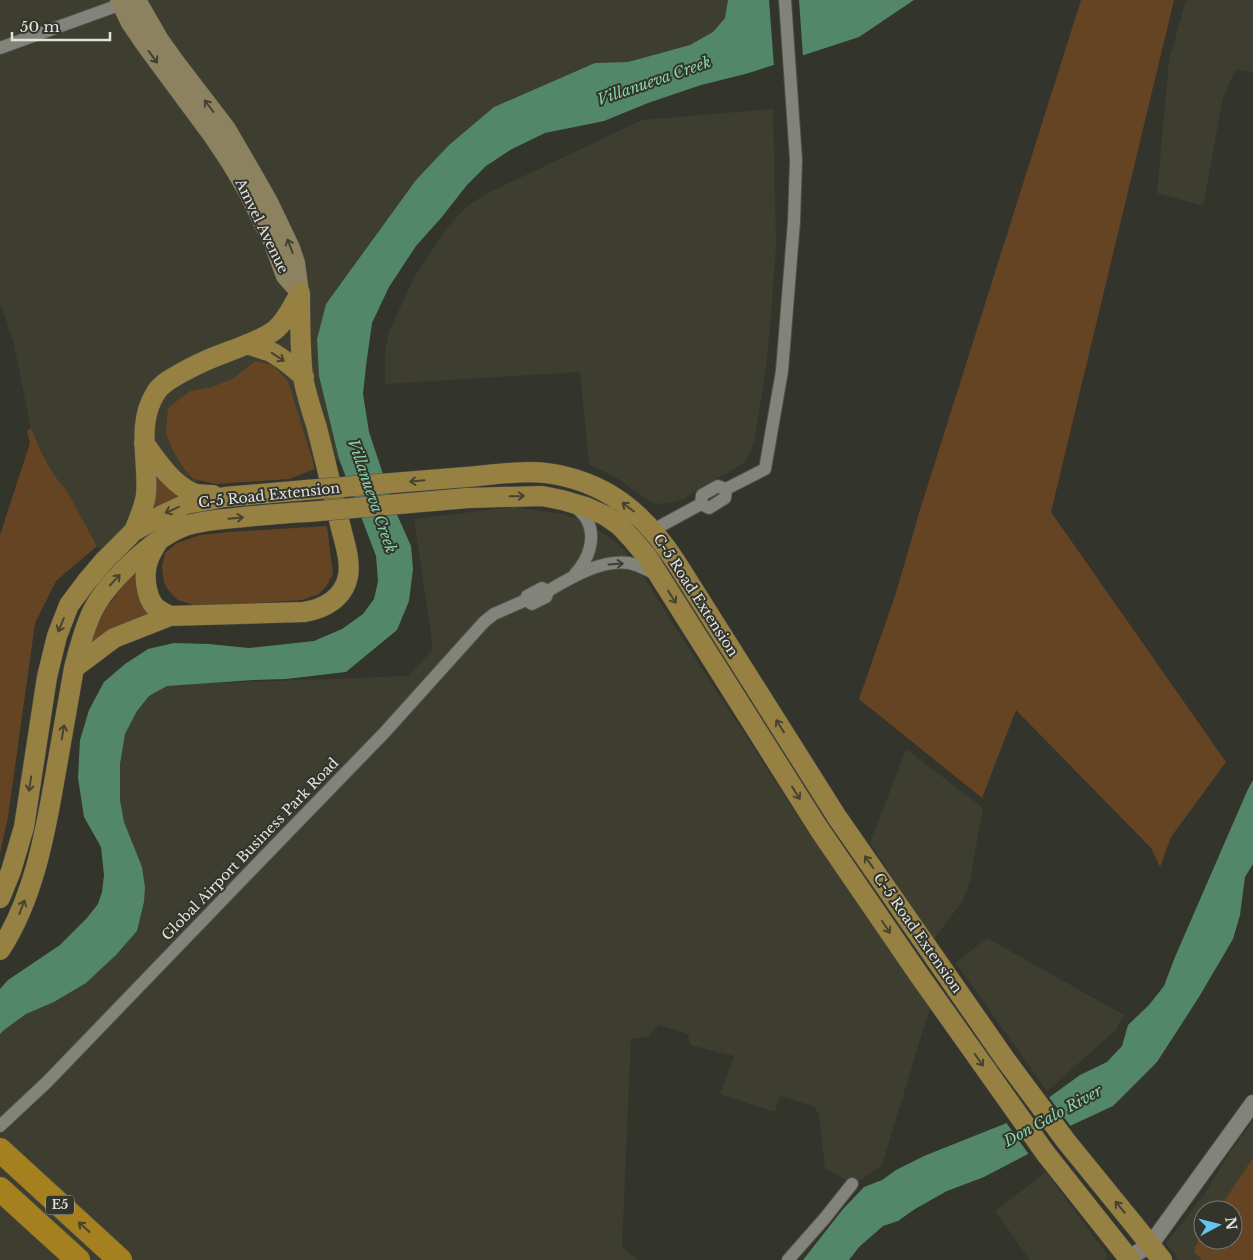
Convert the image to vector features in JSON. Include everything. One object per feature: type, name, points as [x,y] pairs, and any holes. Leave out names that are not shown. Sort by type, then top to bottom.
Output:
[{"type":"highway","name":"E5","points":[[0,1150],[120,1260]]},
{"type":"highway","name":"E5","points":[[0,1189],[78,1260]]},
{"type":"main road","name":"Amvel Avenue","points":[[127,1],[130,23],[144,45],[213,136],[248,193],[268,232],[286,276],[300,294]]},
{"type":"main road","points":[[134,531],[144,508],[146,495],[144,443],[147,409],[155,392],[176,376],[194,366],[270,333],[280,325],[300,294]]},
{"type":"main road","points":[[74,668],[114,638],[170,616],[311,611],[332,602],[343,589],[347,582],[348,558],[304,378],[300,326],[300,294]]},
{"type":"main road","points":[[247,344],[270,352],[290,365],[304,378]]},
{"type":"main road","points":[[144,443],[168,474],[186,489],[195,494],[225,497]]},
{"type":"main road","name":"C-5 Road Extension","points":[[0,898],[11,871],[24,827],[47,677],[57,636],[69,605],[104,561],[134,531],[186,504],[225,497],[521,473],[544,473],[568,477],[593,486],[616,498],[633,510],[653,530],[673,557],[837,817],[1005,1059],[1066,1141],[1157,1252]]},
{"type":"main road","name":"C-5 Road Extension","points":[[0,950],[17,919],[32,879],[45,832],[74,668],[80,644],[93,610],[110,585],[125,569],[158,542],[173,531],[212,520],[468,498],[542,496],[562,500],[606,516],[619,526],[648,558],[819,828],[923,981],[1046,1154],[1128,1259]]},
{"type":"main road","points":[[158,542],[148,558],[146,583],[148,593],[156,609],[170,616]]},
{"type":"main road","points":[[819,828],[837,817]]},
{"type":"street","points":[[653,530],[701,504],[709,508],[725,498],[726,489],[765,469],[782,371],[793,246],[796,160],[785,0]]},
{"type":"street","points":[[0,48],[127,1]]},
{"type":"street","name":"Global Airport Business Park Road","points":[[574,504],[586,518],[591,536],[587,558],[574,576]]},
{"type":"street","name":"Global Airport Business Park Road","points":[[0,1126],[47,1082],[385,732],[484,622],[494,614],[526,600],[527,596],[537,590],[542,588],[548,591],[574,576],[596,567],[620,562],[639,566],[658,575]]},
{"type":"street","points":[[1128,1259],[1157,1252],[1253,1104]]},
{"type":"street","points":[[788,1260],[852,1184]]},
{"type":"shaded area","points":[[0,0],[728,0],[725,18],[713,32],[690,45],[628,62],[595,63],[494,107],[449,145],[416,180],[326,304],[317,339],[319,376],[339,459],[209,477],[158,496],[100,549],[66,489],[48,465],[31,428],[14,345],[0,301]]},
{"type":"shaded area","points":[[1081,0],[1174,0],[1051,512],[1226,762],[1171,837],[1160,867],[1151,848],[1016,710],[982,798],[859,699],[896,593],[919,513]]},
{"type":"shaded area","points":[[1186,0],[1253,0],[1253,72],[1235,70],[1223,98],[1203,206],[1157,193],[1169,60]]},
{"type":"shaded area","points":[[773,109],[776,245],[771,317],[766,368],[754,443],[745,462],[685,498],[675,502],[660,504],[651,502],[617,478],[589,464],[580,372],[385,384],[385,351],[389,332],[414,277],[446,229],[467,206],[488,193],[642,120]]},
{"type":"shaded area","points":[[255,361],[273,365],[288,381],[315,469],[289,479],[216,484],[194,479],[184,469],[173,451],[166,433],[168,408],[190,391],[212,387],[234,378]]},
{"type":"shaded area","points":[[31,428],[50,468],[66,489],[97,546],[56,581],[35,623],[8,817],[0,853],[0,535],[30,443],[27,431]]},
{"type":"shaded area","points":[[154,468],[181,496],[154,507]]},
{"type":"shaded area","points":[[513,507],[564,514],[588,524],[619,545],[634,561],[809,833],[932,1004],[882,1165],[855,1184],[825,1169],[819,1115],[816,1109],[780,1096],[775,1112],[720,1094],[734,1056],[690,1045],[688,1034],[659,1025],[647,1037],[631,1039],[622,1247],[638,1260],[0,1260],[0,1034],[26,1014],[54,1002],[86,983],[116,955],[137,931],[144,902],[145,887],[142,867],[124,822],[120,800],[120,764],[125,734],[137,711],[149,696],[167,686],[408,676],[433,649],[414,519]]},
{"type":"shaded area","points":[[327,526],[333,574],[319,594],[302,600],[199,607],[178,600],[164,583],[162,566],[165,553],[177,543],[200,535]]},
{"type":"shaded area","points":[[132,574],[135,575],[137,584],[155,616],[87,646],[104,611]]},
{"type":"shaded area","points":[[906,749],[983,808],[970,880],[966,892],[962,902],[933,940],[870,843]]},
{"type":"shaded area","points":[[987,938],[1124,1015],[1116,1030],[1047,1091],[956,963]]},
{"type":"shaded area","points":[[1253,1121],[1253,1260],[1179,1260],[1166,1243],[1193,1209],[1193,1250],[1243,1250],[1243,1200],[1200,1200],[1235,1145]]},
{"type":"shaded area","points":[[1253,1158],[1253,1260],[1202,1260],[1195,1253],[1195,1250],[1243,1250],[1243,1200],[1225,1200]]},
{"type":"shaded area","points":[[1046,1172],[1109,1257],[1105,1260],[1030,1260],[995,1211]]},
{"type":"water","name":"Villanueva Creek","points":[[728,0],[914,0],[859,37],[749,73],[701,85],[648,103],[604,121],[545,133],[512,149],[486,166],[467,185],[416,246],[389,287],[372,323],[363,394],[369,432],[395,510],[411,546],[413,569],[409,601],[397,630],[346,672],[286,679],[167,686],[149,696],[137,711],[125,734],[120,764],[120,800],[124,822],[142,867],[145,887],[144,902],[137,931],[116,955],[86,983],[54,1002],[26,1014],[0,1034],[0,989],[8,980],[60,945],[98,904],[102,892],[104,875],[101,847],[84,817],[78,778],[80,740],[89,710],[104,682],[125,664],[148,649],[174,643],[249,648],[314,641],[342,629],[363,614],[374,599],[378,581],[376,556],[339,459],[319,376],[317,339],[326,304],[416,180],[449,145],[494,107],[595,63],[628,62],[690,45],[713,32],[725,18]]},
{"type":"water","name":"Don Galo River","points":[[1253,780],[1253,864],[1245,877],[1240,915],[1233,939],[1199,997],[1157,1062],[1113,1106],[1070,1126],[1028,1154],[984,1177],[947,1191],[898,1221],[883,1226],[859,1247],[849,1260],[803,1260],[843,1209],[864,1187],[882,1180],[896,1170],[924,1156],[1022,1117],[1080,1075],[1107,1062],[1122,1046],[1128,1025],[1149,1005],[1164,986]]},
{"type":"pier","points":[[769,0],[799,0],[803,57],[774,67]]},
{"type":"pier","points":[[1048,1096],[1072,1128],[1030,1156],[1005,1121],[1020,1115]]}]
